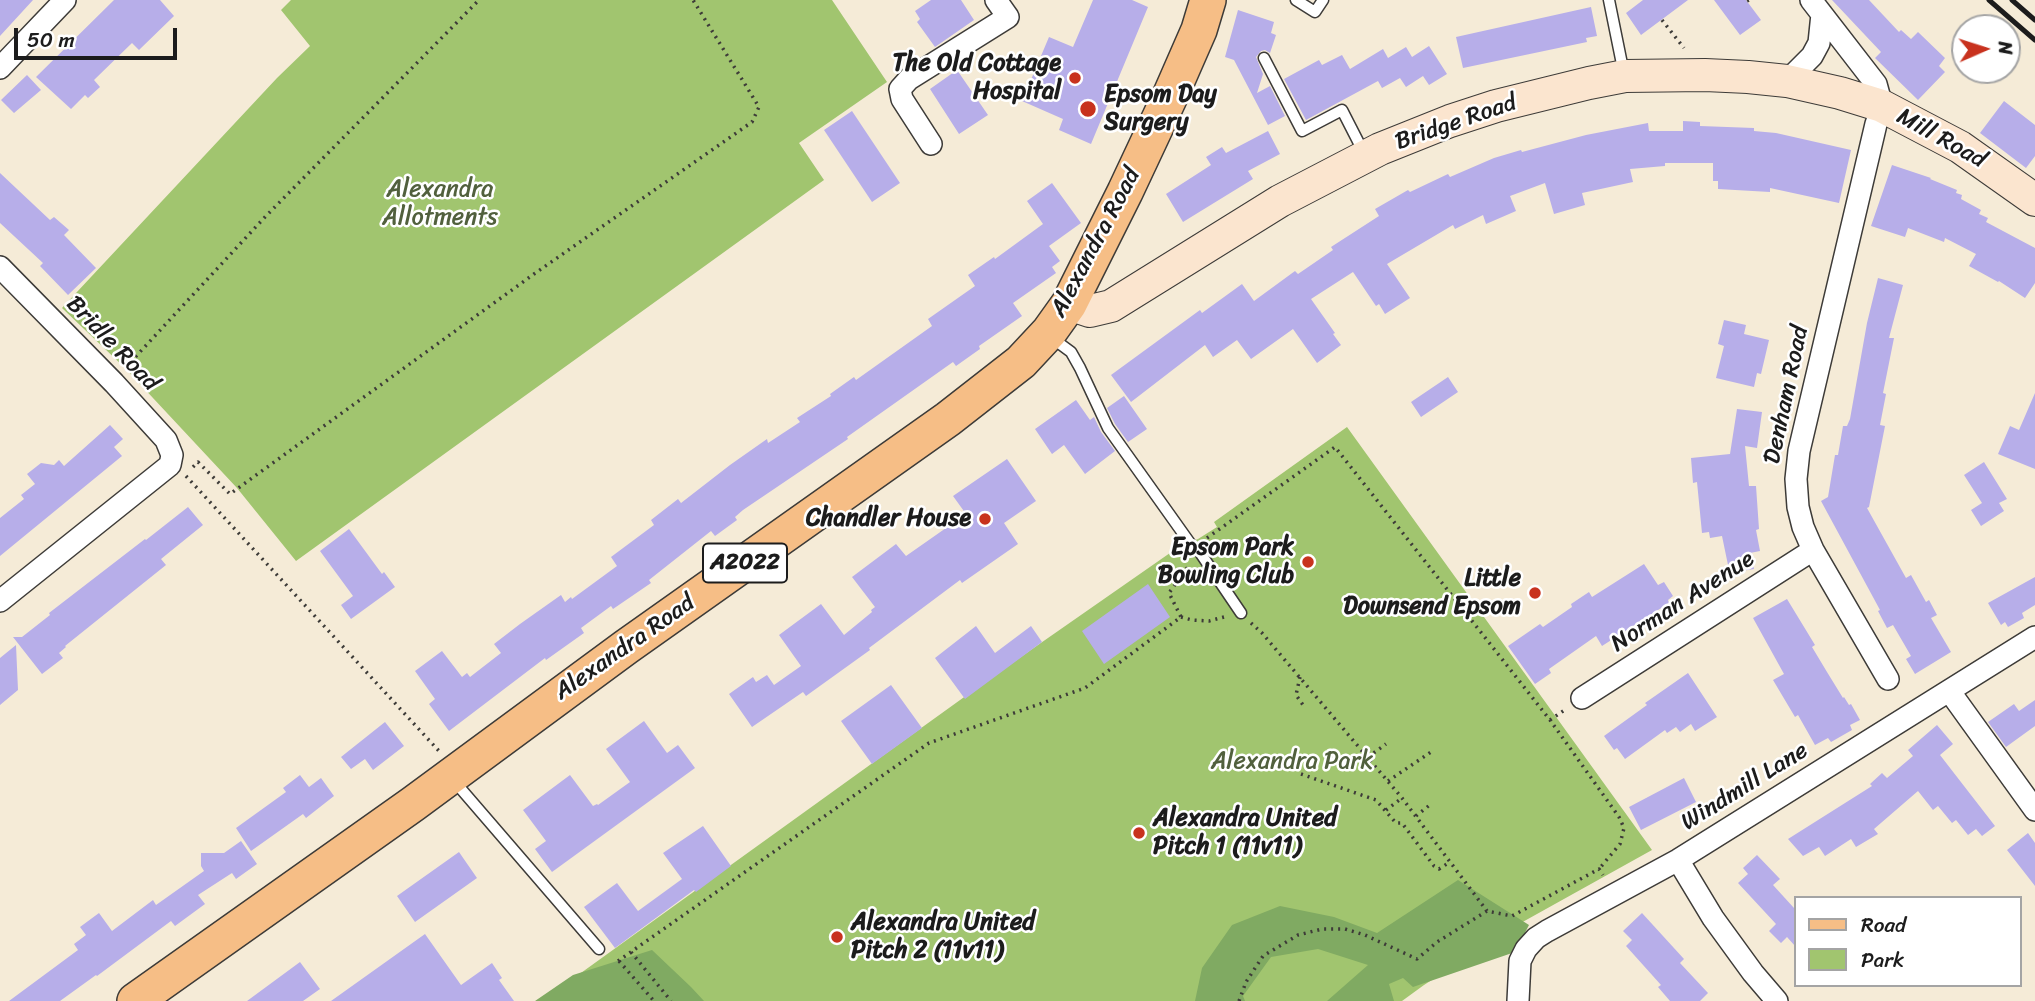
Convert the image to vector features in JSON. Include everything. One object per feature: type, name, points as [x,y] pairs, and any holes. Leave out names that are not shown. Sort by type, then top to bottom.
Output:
[{"type":"main road","name":"Alexandra Road","points":[[135,1001],[462,778],[604,663],[948,419],[1021,362],[1047,335],[1069,304],[1171,94],[1199,30],[1208,0]]},
{"type":"main road","name":"Bridge Road","points":[[1069,304],[1090,312],[1111,306],[1280,201],[1380,149],[1496,106],[1589,83],[1625,76],[1705,75],[1787,81],[1882,106]]},
{"type":"main road","name":"Mill Road","points":[[1882,106],[1961,147],[2035,200]]},
{"type":"street","points":[[0,68],[65,0]]},
{"type":"street","points":[[1787,81],[1812,55],[1819,43],[1817,7]]},
{"type":"street","name":"Mill Road","points":[[1817,7],[1876,84],[1882,106]]},
{"type":"street","points":[[931,144],[902,99],[900,89],[909,79],[1002,8]]},
{"type":"street","name":"Denham Road","points":[[1882,106],[1875,124],[1796,479],[1798,507],[1813,550],[1888,679]]},
{"type":"street","name":"Bridle Road","points":[[0,267],[114,383],[166,440],[172,455],[170,465],[0,601]]},
{"type":"street","name":"Norman Avenue","points":[[1582,698],[1813,550]]},
{"type":"street","name":"Windmill Lane","points":[[1518,1001],[1520,961],[1526,949],[1547,931],[1678,860],[2035,638]]},
{"type":"street","points":[[1950,692],[2035,810]]},
{"type":"street","points":[[1678,860],[1713,918],[1753,974],[1777,1001]]},
{"type":"lane","points":[[1296,0],[1315,12],[1323,0]]},
{"type":"lane","points":[[1609,0],[1625,76]]},
{"type":"lane","points":[[1264,58],[1302,131],[1342,110],[1366,157]]},
{"type":"lane","points":[[1047,335],[1071,352],[1108,428],[1241,613]]},
{"type":"lane","points":[[462,778],[599,949]]},
{"type":"path","points":[[114,383],[265,217],[479,0]]},
{"type":"path","points":[[462,778],[457,759],[445,758],[183,474],[198,462],[230,494],[534,274],[752,122],[759,107],[693,0]]},
{"type":"path","points":[[618,961],[929,743],[1085,688],[1181,617],[1209,621],[1241,613],[1262,632],[1402,797],[1487,911],[1512,916],[1599,869],[1620,844],[1623,828],[1619,817],[1550,720],[1335,447],[1200,542],[1199,551],[1169,593],[1181,617]]},
{"type":"path","points":[[1300,677],[1296,695],[1303,705]]},
{"type":"path","points":[[1368,757],[1386,744]]},
{"type":"path","points":[[1388,781],[1431,752]]},
{"type":"path","points":[[1301,774],[1377,800],[1396,822],[1402,823],[1434,866],[1438,869],[1450,862]]},
{"type":"path","points":[[1386,810],[1402,797]]},
{"type":"path","points":[[1416,816],[1431,804]]},
{"type":"path","points":[[1599,869],[1615,894]]},
{"type":"path","points":[[1239,1001],[1246,982],[1263,956],[1298,935],[1322,929],[1360,932],[1417,959],[1437,942],[1487,911]]},
{"type":"path","points":[[599,949],[618,961],[654,1001]]},
{"type":"path","points":[[631,952],[671,1001]]},
{"type":"green space","name":"Alexandra Allotments","points":[[291,0],[832,0],[887,82],[799,143],[824,180],[296,561],[237,488],[125,368],[62,308],[310,46],[281,10]]},
{"type":"green space","name":"Alexandra Park","points":[[1347,427],[1652,850],[1519,924],[1402,1001],[542,1001],[992,677],[1180,546],[1217,527],[1214,522]]},
{"type":"green space","points":[[1458,880],[1529,925],[1515,952],[1413,987],[1403,978],[1389,984],[1394,1001],[1327,1001],[1368,965],[1318,949],[1271,957],[1243,996],[1245,1001],[1195,1001],[1202,968],[1232,925],[1280,906],[1334,917],[1377,933]]},
{"type":"green space","points":[[652,950],[704,1001],[535,1001],[573,975]]},
{"type":"building","points":[[0,0],[33,0],[0,36]]},
{"type":"building","points":[[114,0],[160,0],[174,16],[139,50],[132,43],[94,80],[100,87],[88,98],[85,95],[71,109],[36,77]]},
{"type":"building","points":[[931,0],[961,0],[974,20],[935,47],[917,22],[920,19],[915,11]]},
{"type":"building","name":"The Old Cottage Hospital","points":[[1093,0],[1132,0],[1148,7],[1091,144],[1059,130],[1063,119],[1022,101],[1049,37],[1073,47]]},
{"type":"building","points":[[1643,0],[1688,0],[1641,35],[1626,13]]},
{"type":"building","points":[[1714,0],[1746,0],[1761,20],[1740,35]]},
{"type":"building","points":[[1832,0],[1869,0],[1899,32],[1901,30],[1911,39],[1918,32],[1945,58],[1939,66],[1945,72],[1918,100],[1875,58],[1881,52]]},
{"type":"building","points":[[1591,7],[1597,36],[1586,38],[1587,42],[1463,68],[1456,37]]},
{"type":"building","points":[[1238,10],[1274,22],[1271,33],[1276,35],[1270,53],[1261,51],[1256,57],[1263,74],[1257,93],[1270,86],[1285,116],[1268,125],[1234,60],[1225,57]]},
{"type":"building","points":[[1429,46],[1447,74],[1429,85],[1423,76],[1406,87],[1400,78],[1382,88],[1378,81],[1306,120],[1284,79],[1319,60],[1322,65],[1342,55],[1350,69],[1383,49],[1388,58],[1406,47],[1412,57]]},
{"type":"building","points":[[957,70],[988,115],[959,134],[930,89]]},
{"type":"building","points":[[27,75],[41,90],[14,113],[1,100]]},
{"type":"building","points":[[2004,101],[2035,125],[2035,156],[2026,168],[1980,133]]},
{"type":"building","points":[[852,111],[900,183],[872,202],[824,130]]},
{"type":"building","points":[[1683,121],[1700,122],[1700,126],[1754,128],[1754,131],[1776,133],[1851,150],[1839,203],[1770,188],[1770,192],[1718,189],[1718,181],[1713,181],[1713,163],[1665,163],[1665,166],[1630,169],[1633,182],[1582,193],[1585,205],[1554,214],[1545,183],[1510,196],[1516,211],[1486,224],[1483,215],[1455,229],[1453,225],[1387,264],[1410,298],[1385,314],[1379,304],[1376,306],[1353,272],[1311,299],[1341,345],[1317,363],[1293,329],[1251,359],[1237,340],[1213,357],[1205,345],[1131,402],[1111,375],[1200,310],[1202,313],[1242,284],[1254,301],[1295,271],[1298,274],[1333,250],[1331,247],[1379,216],[1375,209],[1408,190],[1410,192],[1448,174],[1450,177],[1494,158],[1521,150],[1522,152],[1586,135],[1648,123],[1649,131],[1683,131]]},
{"type":"building","points":[[1268,131],[1280,154],[1248,171],[1253,179],[1183,222],[1166,194],[1211,165],[1206,157],[1222,147],[1226,153]]},
{"type":"building","points":[[1892,165],[1957,190],[1956,193],[1962,195],[1961,199],[1981,210],[1979,214],[1988,218],[1986,222],[2035,248],[2035,283],[2025,298],[1969,266],[1976,254],[1945,238],[1944,242],[1908,228],[1905,237],[1871,226]]},
{"type":"building","points":[[0,173],[50,220],[54,217],[69,230],[64,235],[96,268],[68,295],[40,266],[43,263],[0,223]]},
{"type":"building","points":[[1052,183],[1081,223],[1049,246],[1060,261],[1052,267],[1056,273],[1013,303],[1022,316],[956,366],[953,362],[847,437],[848,439],[743,510],[735,517],[737,520],[715,536],[711,531],[649,580],[651,583],[613,609],[611,606],[581,628],[584,633],[546,660],[545,658],[449,731],[429,704],[435,699],[415,671],[442,651],[462,677],[467,673],[470,677],[501,653],[494,644],[520,624],[561,595],[565,602],[571,597],[572,599],[617,566],[611,557],[654,525],[651,520],[678,499],[681,503],[767,439],[768,443],[800,422],[797,418],[932,326],[928,319],[975,286],[968,275],[1043,224],[1027,201]]},
{"type":"building","points":[[1878,278],[1903,285],[1889,338],[1894,338],[1883,393],[1886,394],[1880,425],[1885,426],[1867,508],[1906,578],[1911,575],[1926,602],[1929,600],[1937,615],[1931,618],[1951,652],[1915,674],[1906,659],[1911,656],[1893,625],[1887,628],[1821,501],[1828,497],[1843,426],[1847,426],[1850,419]]},
{"type":"building","points":[[1724,320],[1746,325],[1744,334],[1769,340],[1761,374],[1757,373],[1754,387],[1716,378],[1724,346],[1718,344]]},
{"type":"building","points":[[1448,377],[1458,392],[1421,417],[1411,402]]},
{"type":"building","points":[[2035,393],[2035,469],[1998,454],[2010,426],[2019,430]]},
{"type":"building","points":[[1124,396],[1147,429],[1128,442],[1107,408]]},
{"type":"building","points":[[1076,400],[1090,420],[1094,417],[1115,451],[1085,474],[1064,445],[1052,454],[1035,429]]},
{"type":"building","points":[[1737,409],[1762,412],[1757,448],[1745,446],[1749,486],[1756,486],[1759,529],[1756,530],[1760,551],[1750,553],[1754,569],[1735,572],[1733,563],[1728,565],[1722,536],[1710,538],[1709,532],[1702,533],[1697,482],[1693,483],[1691,458],[1730,454]]},
{"type":"building","points":[[110,425],[123,439],[114,447],[122,456],[0,556],[0,518],[24,499],[21,495],[35,484],[27,474],[41,463],[54,465],[59,460],[64,466]]},
{"type":"building","points":[[1007,459],[1036,501],[1004,523],[1018,544],[962,583],[960,580],[806,696],[803,692],[752,727],[729,694],[753,677],[756,682],[767,675],[774,685],[801,666],[779,635],[821,604],[844,635],[875,607],[852,577],[896,544],[906,556],[966,514],[953,496]]},
{"type":"building","points":[[1984,462],[2007,499],[1999,503],[2004,511],[1981,526],[1971,510],[1982,503],[1964,475]]},
{"type":"building","points":[[188,507],[203,525],[161,559],[166,565],[65,646],[59,653],[63,658],[42,674],[13,637],[22,637],[50,615],[49,613]]},
{"type":"building","points":[[349,529],[382,574],[384,572],[395,587],[351,619],[341,605],[353,596],[320,551]]},
{"type":"building","points":[[1644,564],[1658,585],[1664,582],[1673,596],[1668,600],[1669,603],[1602,646],[1596,636],[1549,669],[1551,673],[1535,684],[1508,646],[1540,624],[1543,627],[1589,592],[1592,597]]},
{"type":"building","points":[[2035,577],[2035,605],[2022,613],[2024,618],[2008,627],[2005,622],[2001,625],[1988,603]]},
{"type":"building","points":[[1148,584],[1170,617],[1104,664],[1082,631]]},
{"type":"building","points":[[1787,599],[1815,645],[1812,647],[1827,672],[1860,720],[1850,725],[1852,730],[1831,742],[1828,738],[1815,745],[1798,715],[1795,717],[1773,680],[1784,674],[1753,618]]},
{"type":"building","points":[[976,626],[995,653],[1031,626],[1042,642],[965,699],[935,658]]},
{"type":"building","points":[[16,645],[18,690],[0,705],[0,658]]},
{"type":"building","points":[[1688,673],[1717,717],[1695,731],[1691,724],[1680,732],[1676,727],[1667,733],[1665,730],[1625,759],[1617,748],[1614,750],[1604,736]]},
{"type":"building","points":[[891,685],[922,728],[872,764],[841,721]]},
{"type":"building","points":[[2035,700],[2035,726],[2006,747],[1988,722],[2014,704],[2019,711]]},
{"type":"building","points":[[644,721],[667,753],[678,745],[695,768],[552,872],[535,849],[546,841],[523,810],[570,775],[593,806],[630,782],[606,749]]},
{"type":"building","points":[[385,722],[404,746],[373,770],[365,759],[351,769],[341,757]]},
{"type":"building","points":[[1937,725],[1953,744],[1940,755],[1995,826],[1982,836],[1976,829],[1968,835],[1956,820],[1952,823],[1938,806],[1933,810],[1918,791],[1874,829],[1878,834],[1856,847],[1851,839],[1825,856],[1819,847],[1803,856],[1788,839],[1872,786],[1870,784],[1882,773],[1887,778],[1913,756],[1908,750]]},
{"type":"building","points":[[300,775],[309,787],[321,778],[334,796],[306,818],[303,814],[251,851],[236,828],[286,792],[283,788]]},
{"type":"building","points":[[1684,778],[1696,802],[1641,830],[1629,807]]},
{"type":"building","points":[[703,826],[731,866],[615,948],[584,907],[617,883],[638,911],[682,879],[663,853]]},
{"type":"building","points":[[2028,833],[2035,843],[2035,886],[2007,850]]},
{"type":"building","points":[[241,841],[257,864],[236,879],[232,873],[198,895],[205,904],[175,926],[171,921],[60,1001],[9,1001],[78,950],[74,944],[86,935],[80,927],[99,913],[112,931],[153,900],[156,905],[204,871],[201,866],[201,853],[224,853]]},
{"type":"building","points":[[459,852],[477,878],[415,922],[397,896]]},
{"type":"building","points":[[1757,855],[1780,879],[1773,885],[1794,908],[1794,945],[1787,937],[1781,943],[1769,931],[1776,924],[1738,883],[1748,874],[1743,868]]},
{"type":"building","points":[[1642,913],[1684,959],[1680,963],[1708,993],[1700,1001],[1670,1001],[1658,987],[1661,985],[1626,946],[1632,940],[1623,931]]},
{"type":"building","points":[[425,934],[461,985],[492,963],[502,978],[499,980],[514,1001],[331,1001]]},
{"type":"building","points":[[300,962],[320,989],[303,1001],[247,1001]]},
{"type":"railway","points":[[1989,0],[2035,40]]},
{"type":"railway","points":[[2012,0],[2035,20]]},
{"type":"place","name":"The Old Cottage Hospital","points":[[1075,78]]},
{"type":"place","name":"Epsom Day Surgery","points":[[1088,109]]},
{"type":"place","name":"Chandler House","points":[[985,519]]},
{"type":"place","name":"Epsom Park Bowling Club","points":[[1308,562]]},
{"type":"place","name":"Little Downsend Epsom","points":[[1535,593]]},
{"type":"place","name":"Alexandra United Pitch 1 (11v11)","points":[[1139,833]]},
{"type":"place","name":"Alexandra United Pitch 2 (11v11)","points":[[837,937]]}]
